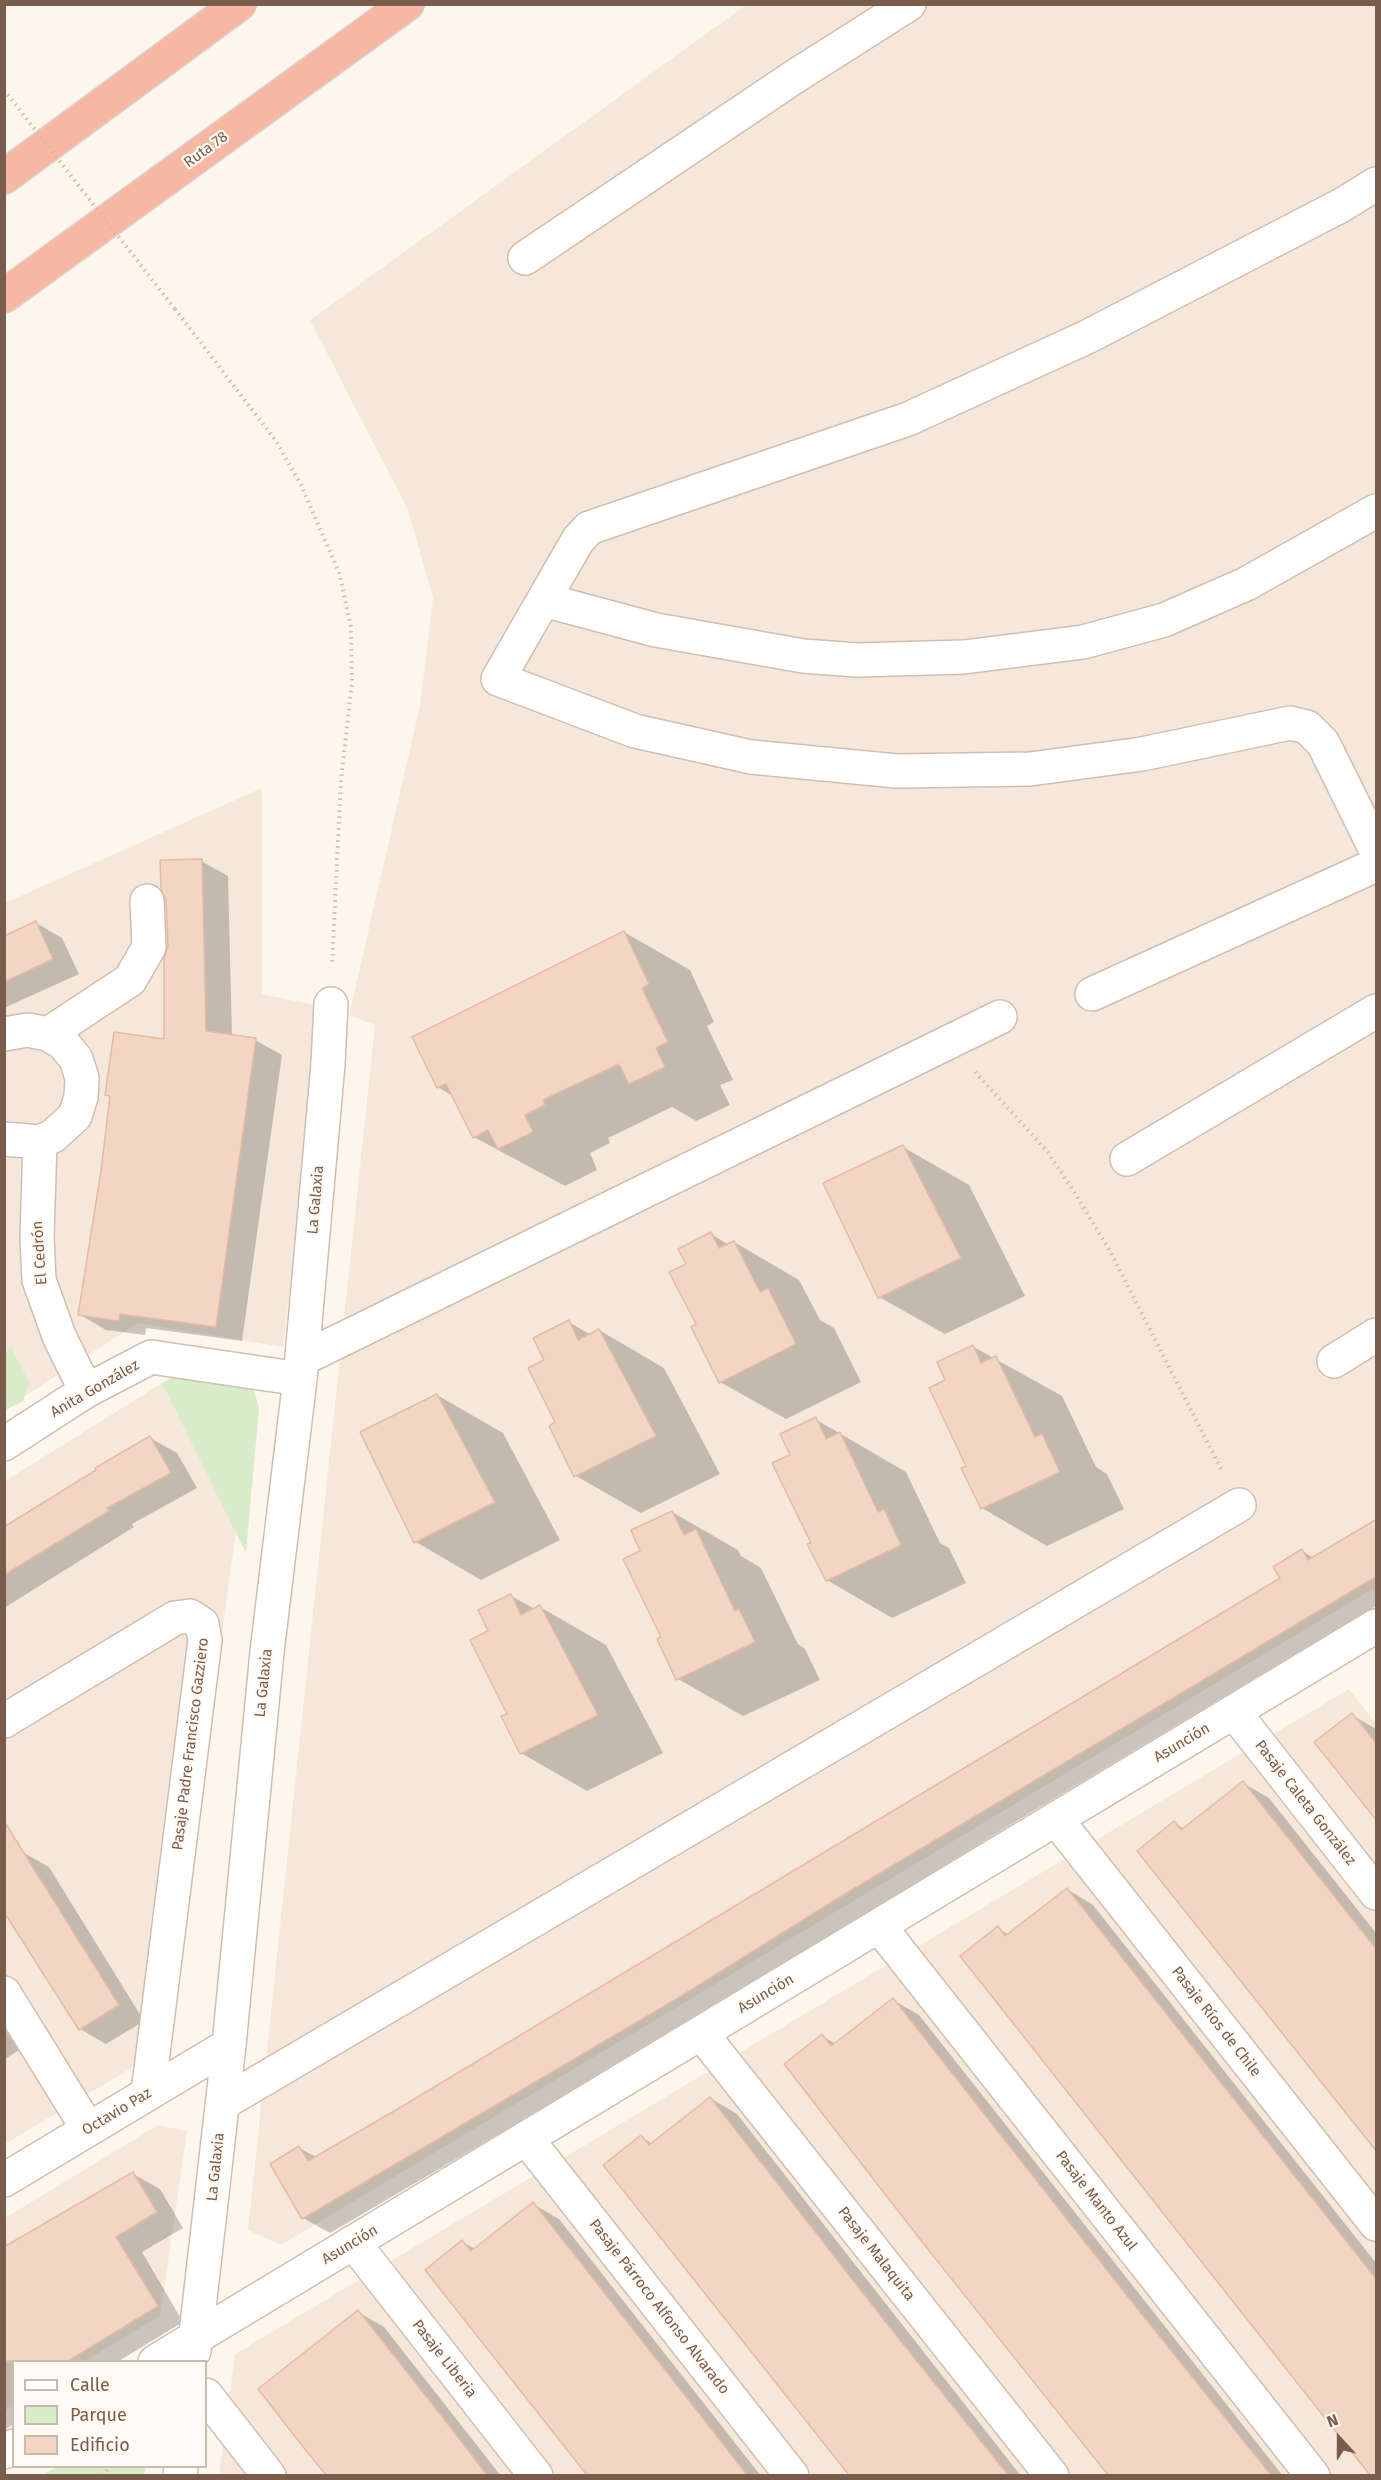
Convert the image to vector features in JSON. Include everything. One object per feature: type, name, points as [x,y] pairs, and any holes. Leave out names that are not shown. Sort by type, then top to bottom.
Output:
[{"type":"highway","points":[[4,177],[239,4]]},
{"type":"highway","name":"Ruta 78","points":[[4,296],[407,4]]},
{"type":"street","points":[[525,258],[794,77],[909,4]]},
{"type":"street","points":[[1377,184],[1342,205],[1088,337],[908,419],[589,528],[578,540],[498,679],[635,731],[751,757],[897,771],[1019,770],[1142,754],[1290,723],[1307,727],[1323,742],[1377,850]]},
{"type":"street","points":[[544,600],[656,630],[803,656],[857,660],[964,657],[1083,642],[1164,620],[1246,584],[1377,511]]},
{"type":"street","points":[[1092,994],[1377,865]]},
{"type":"street","points":[[48,1034],[130,980],[149,947],[147,900]]},
{"type":"street","name":"La Galaxia","points":[[194,2349],[223,2103],[267,1652],[301,1369],[328,1064],[330,1004]]},
{"type":"street","points":[[1127,1159],[1377,1011]]},
{"type":"street","points":[[301,1369],[1000,1017]]},
{"type":"street","points":[[4,1034],[28,1030],[48,1034],[63,1043],[76,1059],[82,1078],[81,1097],[68,1124],[53,1136],[40,1142],[4,1139]]},
{"type":"street","name":"El Cedrón","points":[[40,1142],[37,1236],[39,1280],[59,1336],[86,1391]]},
{"type":"street","points":[[1334,1361],[1377,1335]]},
{"type":"street","name":"Anita González","points":[[4,1444],[86,1391],[151,1357],[301,1369]]},
{"type":"street","points":[[223,2103],[1239,1505]]},
{"type":"street","name":"Pasaje Padre Francisco Gazziero","points":[[4,1721],[175,1618],[190,1616],[202,1624],[205,1640],[148,2093]]},
{"type":"street","name":"Asunción","points":[[158,2360],[194,2349],[353,2242],[1377,1626]]},
{"type":"street","name":"Pasaje Caleta González","points":[[1234,1712],[1377,1893]]},
{"type":"street","name":"Pasaje Ríos de Chile","points":[[1056,1820],[1377,2224]]},
{"type":"street","name":"Pasaje Manto Azul","points":[[879,1926],[1313,2475]]},
{"type":"street","points":[[4,1993],[88,2129]]},
{"type":"street","name":"Pasaje Malaquita","points":[[701,2033],[1052,2475]]},
{"type":"street","name":"Octavio Paz","points":[[4,2180],[229,2044]]},
{"type":"street","name":"Pasaje Párroco Alfonso Alvarado","points":[[526,2138],[792,2475]]},
{"type":"street","name":"Pasaje Liberia","points":[[353,2242],[536,2475]]},
{"type":"street","points":[[207,2397],[269,2475]]},
{"type":"path","points":[[4,90],[276,441],[301,484],[339,572],[351,627],[352,682],[341,779],[330,1004]]},
{"type":"path","points":[[950,1042],[1046,1150],[1073,1190],[1110,1251],[1239,1505]]},
{"type":"shaded area","points":[[746,5],[1376,5],[1376,1587],[281,2245],[248,2230],[375,1025],[349,1015],[420,706],[433,598],[408,510],[310,320]]},
{"type":"shaded area","points":[[262,788],[262,994],[324,1007],[283,1347],[138,1323],[5,1409],[5,903]]},
{"type":"shaded area","points":[[162,1383],[240,1502],[165,2048],[5,2144],[5,1481]]},
{"type":"shaded area","points":[[1349,1689],[1376,1724],[1376,2475],[219,2476],[235,2354]]},
{"type":"shaded area","points":[[158,2125],[187,2131],[160,2316],[87,2360],[12,2360],[12,2406],[5,2411],[5,2218]]},
{"type":"green space","points":[[11,1347],[29,1382],[23,1401],[5,1410],[5,1354]]},
{"type":"green space","points":[[174,1376],[254,1390],[259,1408],[246,1553],[162,1383]]},
{"type":"green space","points":[[55,2468],[146,2468],[144,2475],[43,2475]]},
{"type":"building","points":[[202,859],[206,1031],[256,1038],[216,1327],[120,1314],[119,1321],[78,1315],[101,1171],[110,1096],[105,1095],[114,1032],[164,1039],[164,958],[168,946],[166,900],[161,889],[160,860]]},
{"type":"building","points":[[36,921],[53,959],[4,982],[4,936]]},
{"type":"building","points":[[624,931],[649,984],[642,988],[668,1042],[656,1048],[665,1067],[629,1084],[619,1064],[543,1100],[545,1105],[525,1115],[533,1132],[498,1149],[488,1130],[473,1138],[446,1084],[437,1088],[412,1037]]},
{"type":"building","points":[[903,1145],[961,1258],[878,1298],[823,1183]]},
{"type":"building","points":[[711,1232],[719,1248],[734,1241],[760,1292],[768,1288],[796,1344],[719,1383],[691,1327],[696,1324],[669,1272],[686,1264],[678,1249]]},
{"type":"building","points":[[569,1320],[578,1340],[599,1329],[656,1436],[574,1477],[549,1426],[555,1422],[528,1368],[544,1360],[533,1338]]},
{"type":"building","points":[[973,1345],[981,1363],[996,1356],[1035,1437],[1042,1434],[1060,1472],[981,1509],[961,1468],[966,1466],[929,1388],[945,1380],[937,1362]]},
{"type":"building","points":[[437,1394],[495,1502],[414,1543],[360,1432]]},
{"type":"building","points":[[816,1417],[826,1439],[840,1432],[878,1512],[884,1509],[901,1545],[826,1581],[807,1544],[811,1543],[772,1463],[790,1455],[780,1434]]},
{"type":"building","points":[[150,1436],[171,1473],[107,1508],[109,1511],[4,1575],[4,1527],[96,1470],[95,1468]]},
{"type":"building","points":[[672,1511],[684,1535],[696,1529],[735,1611],[739,1609],[755,1642],[676,1680],[657,1639],[661,1637],[623,1559],[640,1551],[631,1530]]},
{"type":"building","points":[[1377,1519],[1377,1576],[835,1900],[678,1998],[302,2219],[270,2164],[299,2146],[308,2161],[401,2107],[1280,1578],[1273,1567],[1302,1549],[1308,1560]]},
{"type":"building","points":[[511,1594],[521,1615],[540,1605],[598,1715],[520,1754],[501,1716],[507,1714],[470,1640],[488,1631],[478,1610]]},
{"type":"building","points":[[1352,1713],[1377,1744],[1377,1821],[1314,1742]]},
{"type":"building","points":[[1243,1781],[1377,1950],[1377,2152],[1137,1851],[1174,1821],[1181,1830]]},
{"type":"building","points":[[4,1821],[119,2005],[79,2030],[4,1912]]},
{"type":"building","points":[[1067,1888],[1377,2280],[1377,2475],[1370,2475],[960,1956],[998,1926],[1005,1936]]},
{"type":"building","points":[[893,1998],[1271,2475],[1108,2475],[923,2243],[784,2064],[822,2034],[831,2046]]},
{"type":"building","points":[[710,2097],[1008,2475],[849,2475],[603,2165],[641,2135],[649,2145]]},
{"type":"building","points":[[133,2172],[157,2212],[116,2237],[158,2306],[70,2360],[4,2361],[4,2247]]},
{"type":"building","points":[[533,2202],[747,2475],[587,2475],[425,2270],[462,2240],[471,2251]]},
{"type":"building","points":[[358,2310],[487,2475],[326,2475],[304,2448],[258,2389]]}]
